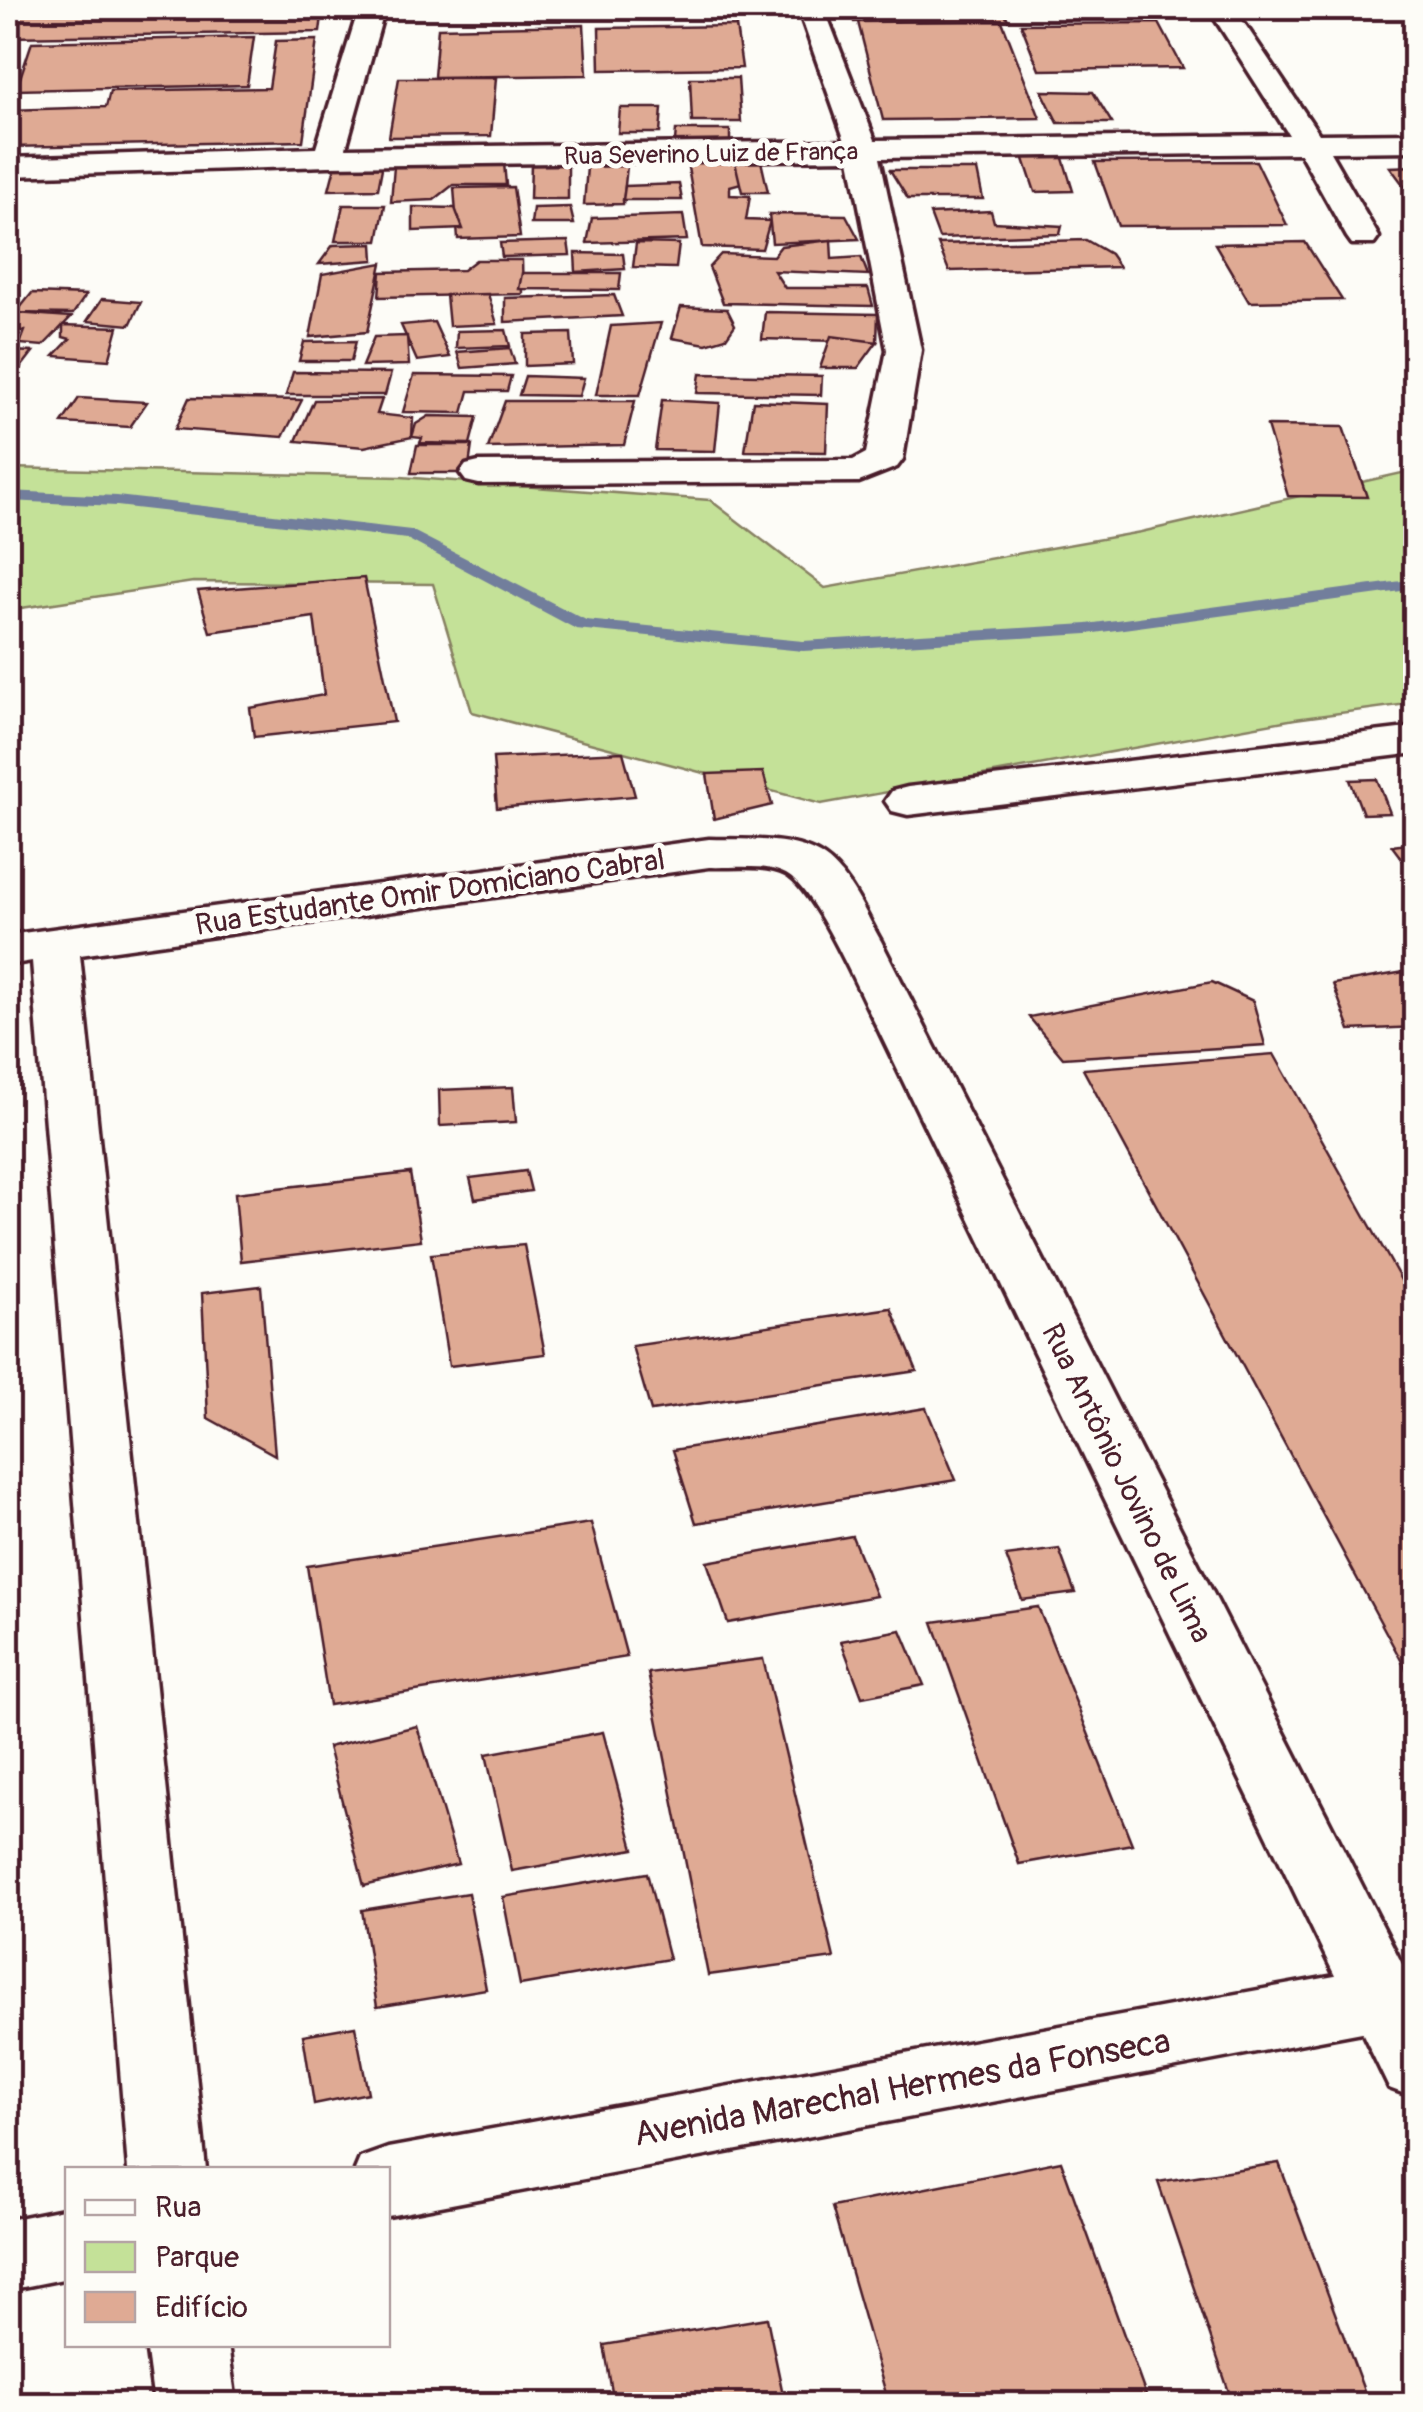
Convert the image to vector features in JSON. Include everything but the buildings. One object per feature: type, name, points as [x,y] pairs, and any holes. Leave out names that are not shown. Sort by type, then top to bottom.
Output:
[{"type":"street","points":[[328,157],[372,8]]},
{"type":"street","points":[[480,473],[859,472],[884,459],[904,350],[864,152],[811,8]]},
{"type":"street","points":[[1220,8],[1310,144],[1363,238]]},
{"type":"street","name":"Rua Severino Luiz de França","points":[[8,167],[328,157],[1416,142]]},
{"type":"street","points":[[908,801],[1416,740]]},
{"type":"street","name":"Rua Estudante Omir Domiciano Cabral","points":[[31,948],[709,853],[765,856],[809,867],[834,902]]},
{"type":"street","name":"Rua Antônio Jovino de Lima","points":[[834,902],[902,1027],[1399,1995],[1416,2066]]},
{"type":"street","points":[[31,948],[167,2167]]},
{"type":"street","name":"Avenida Marechal Hermes da Fonseca","points":[[390,2182],[1399,1995]]},
{"type":"street","points":[[8,2255],[65,2244]]},
{"type":"street","points":[[187,2347],[195,2404]]},
{"type":"green space","points":[[8,468],[401,477],[710,500],[825,588],[1141,532],[1415,470],[1415,703],[1295,719],[821,804],[472,712],[433,584],[193,582],[8,610]]},
{"type":"waterway","points":[[8,496],[117,501],[411,535],[582,625],[803,646],[1087,629],[1416,584]]}]
